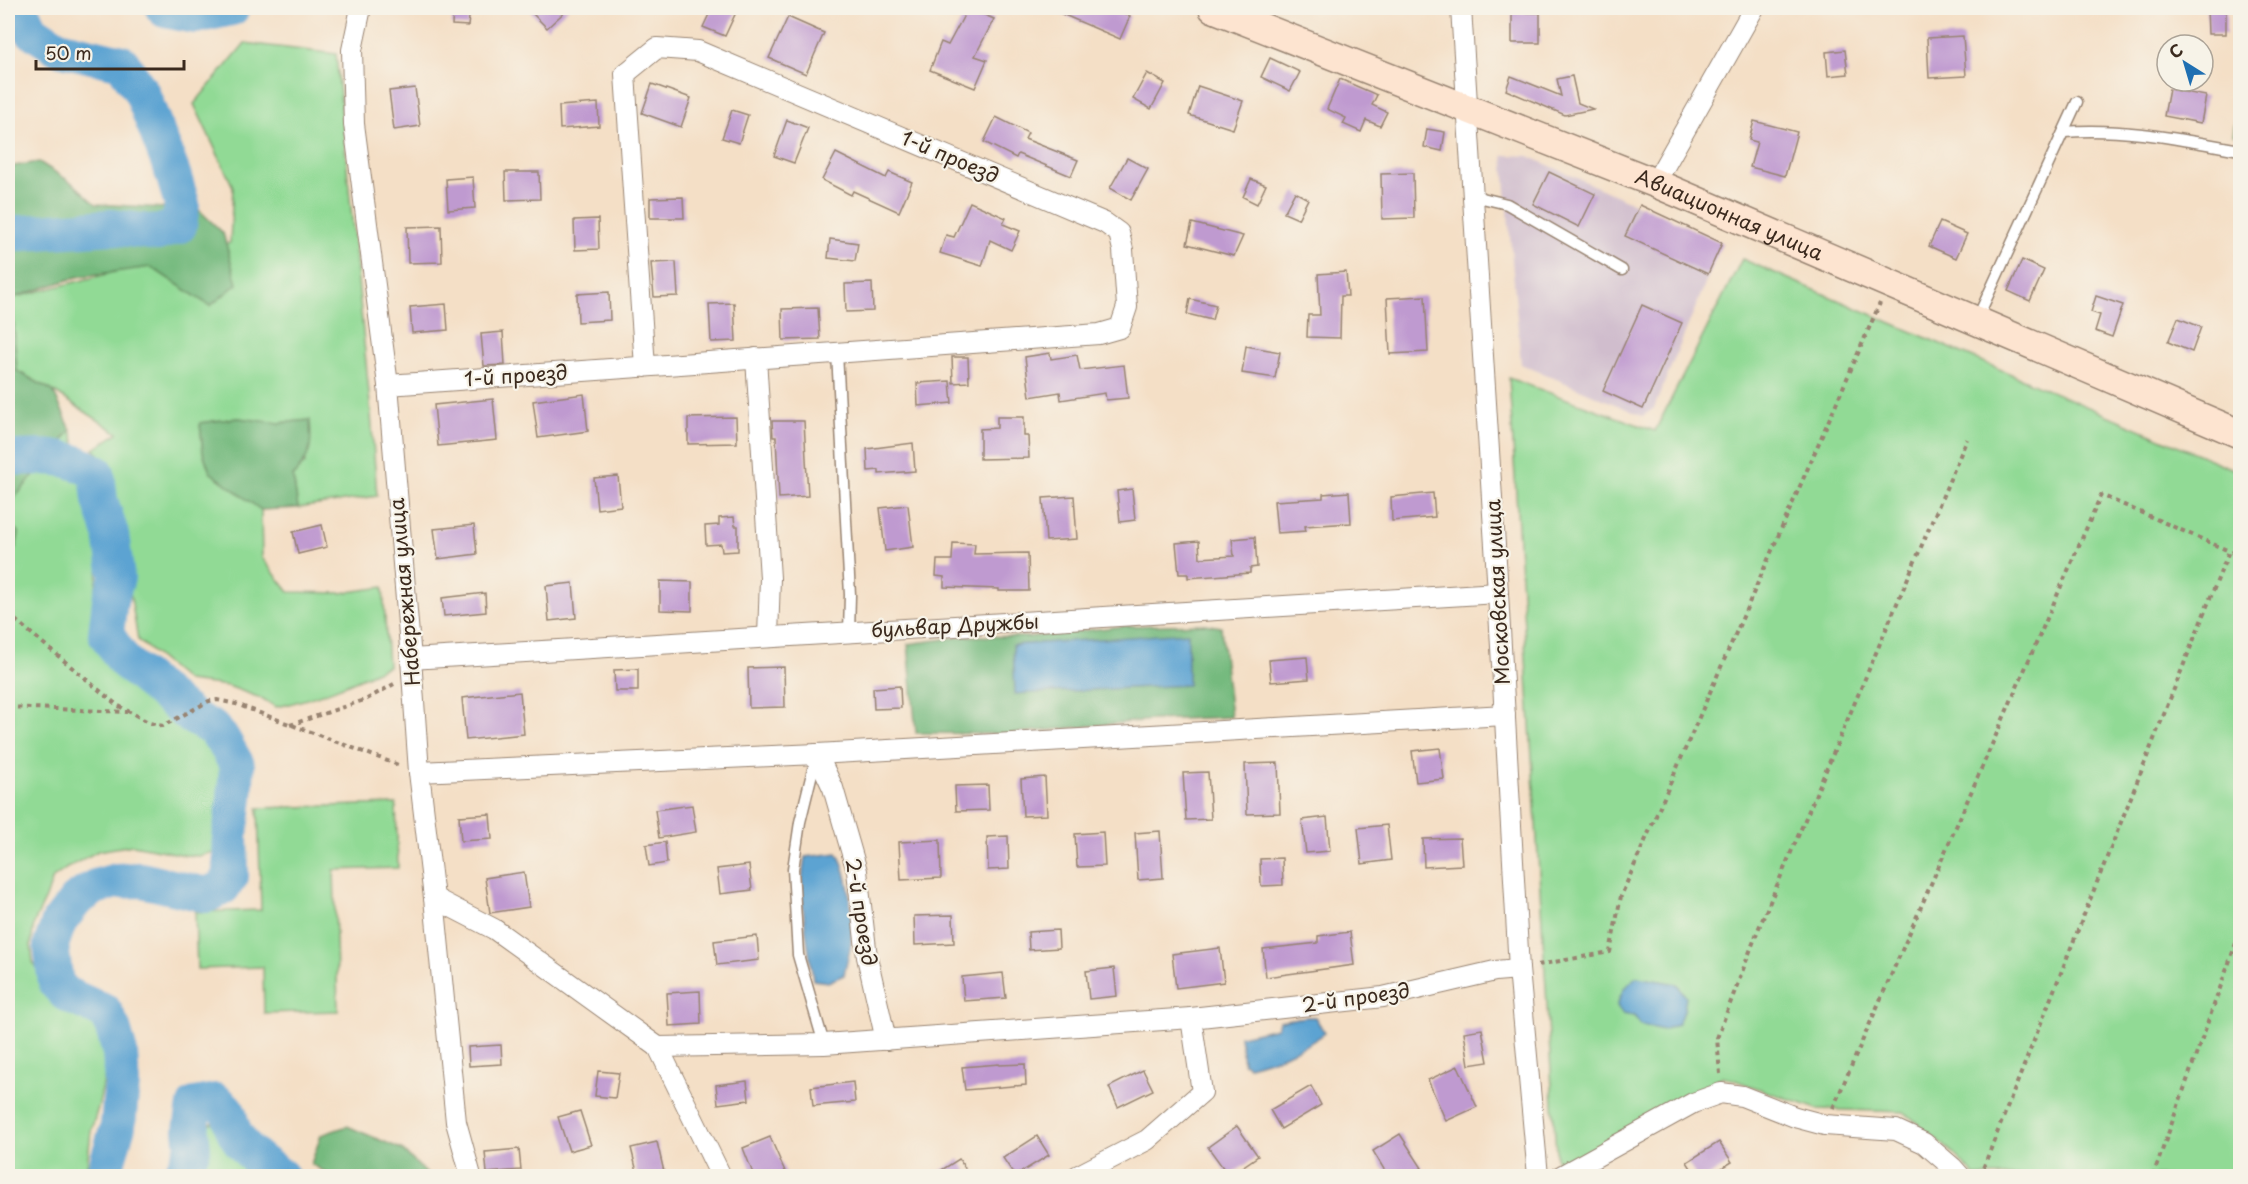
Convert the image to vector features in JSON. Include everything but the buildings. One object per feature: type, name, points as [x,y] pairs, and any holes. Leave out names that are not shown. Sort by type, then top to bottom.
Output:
[{"type":"street","name":"Набережная улица","points":[[361,8],[352,50],[354,124],[388,385],[412,667],[418,772],[434,898],[456,1122],[471,1176]]},
{"type":"street","name":"Авиационная улица","points":[[1214,8],[1655,183],[2241,434]]},
{"type":"street","name":"Московская улица","points":[[1461,8],[1519,969],[1539,1176]]},
{"type":"street","points":[[1655,183],[1754,8]]},
{"type":"street","name":"1-й проезд","points":[[388,385],[645,367],[756,358],[1099,334],[1120,328],[1127,307],[1123,250],[1119,233],[1106,222],[698,51],[657,48],[625,74],[645,367]]},
{"type":"street","points":[[756,358],[770,578],[768,638]]},
{"type":"street","name":"бульвар Дружбы","points":[[412,667],[768,638],[1498,593]]},
{"type":"street","points":[[418,772],[817,753],[1505,715]]},
{"type":"street","name":"2-й проезд","points":[[817,753],[833,789],[857,871],[867,957],[886,1040]]},
{"type":"street","points":[[434,898],[494,929],[657,1047],[721,1176]]},
{"type":"street","name":"2-й проезд","points":[[657,1047],[824,1044],[1191,1018],[1383,998],[1495,971],[1519,969]]},
{"type":"street","points":[[1077,1176],[1148,1140],[1202,1092],[1191,1018]]},
{"type":"street","points":[[1561,1176],[1693,1103],[1721,1093],[1742,1096],[1795,1117],[1826,1125],[1896,1130],[1924,1143],[1960,1176]]},
{"type":"lane","points":[[1977,320],[2076,102]]},
{"type":"lane","points":[[2064,132],[2088,130],[2162,137],[2241,150]]},
{"type":"lane","points":[[1474,196],[1507,204],[1622,270]]},
{"type":"lane","points":[[837,353],[850,595],[849,633]]},
{"type":"lane","points":[[817,753],[800,822],[793,869],[798,955],[824,1044]]},
{"type":"path","points":[[1519,969],[1610,952],[1621,896],[1889,283]]},
{"type":"path","points":[[1721,1093],[1717,1038],[1758,930],[1967,439]]},
{"type":"path","points":[[1826,1125],[2101,495],[2241,555]]},
{"type":"path","points":[[1980,1176],[2229,551]]},
{"type":"path","points":[[8,614],[117,705],[150,723],[162,726],[209,701],[217,700],[236,704],[418,772]]},
{"type":"path","points":[[289,725],[367,699],[412,667]]},
{"type":"path","points":[[8,707],[131,712]]},
{"type":"path","points":[[2153,1176],[2241,932]]},
{"type":"shaded area","points":[[1503,155],[1528,156],[1722,243],[1654,408],[1643,416],[1521,364]]},
{"type":"green space","points":[[245,43],[336,54],[377,496],[298,508],[293,476],[305,463],[309,420],[279,423],[238,418],[200,423],[203,452],[210,472],[261,510],[262,558],[289,592],[341,593],[383,587],[388,666],[333,690],[276,707],[263,699],[228,686],[187,681],[138,640],[124,556],[121,516],[113,489],[112,467],[94,449],[118,433],[17,371],[12,298],[230,243],[233,187],[194,104]]},
{"type":"green space","points":[[2240,94],[2240,136],[2233,135]]},
{"type":"green space","points":[[39,162],[74,184],[96,204],[199,210],[223,233],[237,284],[210,306],[151,267],[77,277],[12,298],[17,371],[53,391],[71,430],[8,506],[8,167]]},
{"type":"green space","points":[[1742,259],[2240,472],[2240,1176],[1975,1176],[1953,1153],[1904,1112],[1817,1109],[1723,1076],[1557,1170],[1509,378],[1655,431]]},
{"type":"green space","points":[[238,418],[279,423],[310,420],[309,450],[304,462],[293,476],[298,508],[261,510],[210,472],[203,452],[200,423]]},
{"type":"green space","points":[[71,430],[85,478],[89,512],[103,556],[98,572],[91,621],[92,634],[99,647],[124,674],[151,694],[182,723],[216,745],[223,760],[224,783],[217,814],[214,852],[199,856],[185,855],[133,845],[98,851],[53,878],[34,923],[31,944],[33,962],[56,1001],[89,1019],[99,1028],[109,1056],[91,1131],[86,1176],[8,1176],[8,553],[16,547],[19,533],[8,522],[8,506]]},
{"type":"green space","points":[[8,522],[19,533],[16,547],[8,553]]},
{"type":"green space","points":[[1205,624],[1221,627],[1231,717],[1152,720],[1007,734],[916,733],[908,644],[968,636],[1028,637],[1124,626]]},
{"type":"green space","points":[[396,804],[398,868],[334,870],[338,1011],[264,1013],[263,967],[197,969],[195,912],[261,910],[258,808]]},
{"type":"green space","points":[[213,1123],[232,1148],[244,1171],[253,1176],[193,1176],[199,1163],[201,1134],[203,1129]]},
{"type":"green space","points":[[347,1126],[401,1149],[429,1176],[332,1176],[311,1164],[321,1135]]},
{"type":"water","points":[[1188,633],[1188,685],[1015,694],[1013,645]]},
{"type":"water","points":[[837,853],[848,883],[851,942],[844,975],[828,982],[813,980],[804,918],[803,872],[805,857]]},
{"type":"water","points":[[1637,977],[1677,984],[1686,997],[1684,1011],[1677,1024],[1663,1030],[1641,1025],[1634,1016],[1623,1014],[1617,1006],[1624,988]]},
{"type":"water","points":[[1315,1017],[1325,1033],[1308,1044],[1279,1057],[1249,1066],[1243,1063],[1240,1036],[1277,1028],[1279,1021]]},
{"type":"waterway","points":[[8,234],[112,227],[157,233],[179,226],[182,204],[142,93],[122,63],[58,48],[32,31],[19,8]]},
{"type":"waterway","points":[[163,8],[196,16],[232,8]]},
{"type":"waterway","points":[[8,460],[12,458],[56,458],[86,467],[97,473],[100,500],[111,534],[117,578],[110,600],[106,634],[124,661],[192,717],[212,728],[223,740],[237,765],[230,836],[231,876],[223,887],[207,895],[141,880],[116,881],[95,887],[76,900],[59,922],[51,945],[56,983],[66,994],[105,1012],[113,1028],[120,1053],[122,1083],[118,1126],[105,1176]]},
{"type":"waterway","points":[[180,1176],[193,1149],[191,1130],[195,1105],[216,1101],[228,1113],[232,1127],[244,1146],[281,1176]]}]
